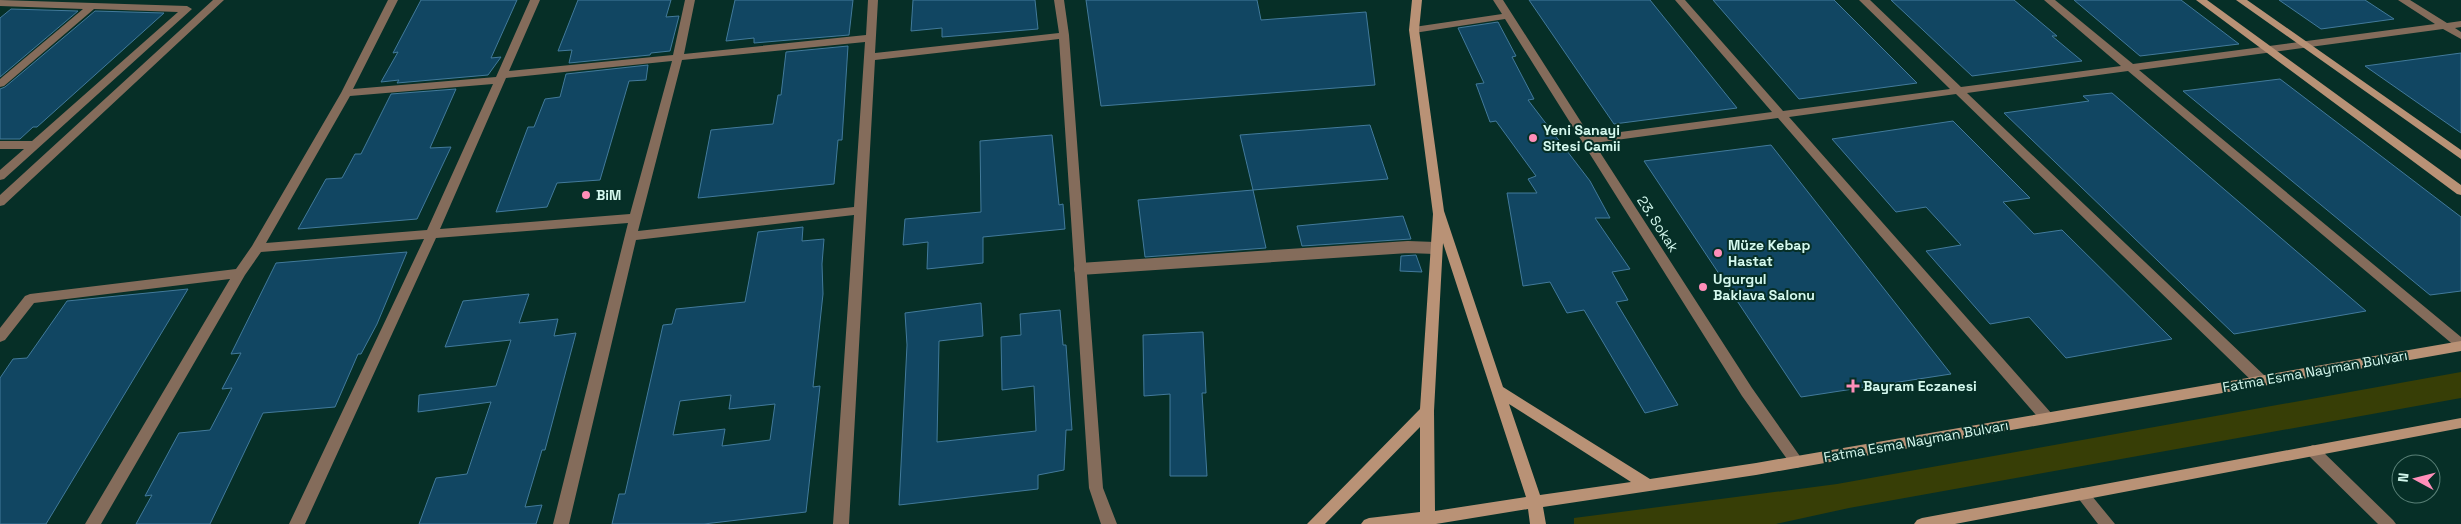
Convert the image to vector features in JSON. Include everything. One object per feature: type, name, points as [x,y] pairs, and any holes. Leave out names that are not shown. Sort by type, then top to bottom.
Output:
[{"type":"main road","points":[[1417,0],[1414,30],[1438,212],[1535,502],[1538,524]]},
{"type":"main road","points":[[2201,0],[2461,191]]},
{"type":"main road","points":[[2241,0],[2461,156]]},
{"type":"main road","points":[[1428,521],[1427,411],[1438,212]]},
{"type":"main road","name":"Fatma Esma Nayman Bulvarı","points":[[1369,524],[1428,521],[1535,502],[1797,462],[2461,345]]},
{"type":"main road","points":[[1498,390],[1648,485]]},
{"type":"main road","points":[[1315,524],[1427,411]]},
{"type":"main road","points":[[1922,524],[2461,424]]},
{"type":"street","points":[[0,202],[219,0]]},
{"type":"street","points":[[93,524],[240,273],[257,248],[346,93],[393,0]]},
{"type":"street","points":[[297,524],[432,234],[535,0]]},
{"type":"street","points":[[561,524],[635,218],[678,57],[690,0]]},
{"type":"street","points":[[841,524],[873,0]]},
{"type":"street","points":[[1059,0],[1064,35],[1096,488],[1109,524]]},
{"type":"street","name":"23. Sokak","points":[[1498,0],[1747,392],[1797,462]]},
{"type":"street","points":[[1680,0],[2047,418]]},
{"type":"street","points":[[1864,0],[2260,380]]},
{"type":"street","points":[[2049,0],[2461,345]]},
{"type":"street","points":[[2403,0],[2461,36]]},
{"type":"street","points":[[0,3],[187,9],[0,176]]},
{"type":"street","points":[[0,84],[92,6]]},
{"type":"street","points":[[1414,30],[1508,16]]},
{"type":"street","points":[[1587,140],[2461,24]]},
{"type":"street","points":[[869,57],[1064,35]]},
{"type":"street","points":[[346,93],[871,38]]},
{"type":"street","points":[[0,144],[35,145]]},
{"type":"street","points":[[631,236],[859,210]]},
{"type":"street","points":[[257,248],[635,218]]},
{"type":"street","points":[[0,337],[30,299],[240,273]]},
{"type":"street","points":[[2313,451],[2388,524]]},
{"type":"street","points":[[2082,494],[2107,524]]},
{"type":"lane","points":[[1080,269],[1408,247],[1435,248]]},
{"type":"green space","points":[[2461,372],[2461,398],[1849,508],[1776,524],[1574,524],[1574,518],[1837,484]]},
{"type":"building","points":[[421,0],[517,0],[491,58],[501,57],[488,75],[397,83],[399,80],[381,82],[398,52],[393,53]]},
{"type":"building","points":[[578,0],[671,0],[666,17],[679,16],[670,51],[651,53],[650,55],[569,63],[572,50],[558,51]]},
{"type":"building","points":[[735,0],[853,0],[849,35],[754,43],[754,38],[726,41]]},
{"type":"building","points":[[913,0],[1035,0],[1038,29],[942,37],[942,28],[911,31]]},
{"type":"building","points":[[1086,0],[1257,0],[1261,20],[1366,12],[1375,85],[1101,106]]},
{"type":"building","points":[[1529,0],[1650,0],[1737,108],[1614,124]]},
{"type":"building","points":[[1713,0],[1834,0],[1917,83],[1799,99]]},
{"type":"building","points":[[1891,0],[2014,0],[2057,36],[2052,36],[2082,61],[1972,76]]},
{"type":"building","points":[[2074,0],[2181,0],[2239,44],[2140,56]]},
{"type":"building","points":[[2279,0],[2365,0],[2394,19],[2321,29]]},
{"type":"building","points":[[11,9],[78,11],[0,77],[0,18]]},
{"type":"building","points":[[95,11],[164,13],[37,127],[33,127],[20,139],[0,139],[0,89],[5,87]]},
{"type":"building","points":[[1498,22],[1516,56],[1512,57],[1534,99],[1528,100],[1590,181],[1610,218],[1595,218],[1630,269],[1612,272],[1628,300],[1616,302],[1678,405],[1645,413],[1584,310],[1567,313],[1550,282],[1523,286],[1507,193],[1537,193],[1528,179],[1536,176],[1496,121],[1490,122],[1476,84],[1484,83],[1458,28]]},
{"type":"building","points":[[848,46],[842,140],[838,140],[834,184],[698,198],[711,130],[773,124],[778,95],[781,95],[786,52]]},
{"type":"building","points":[[2461,53],[2461,133],[2365,66]]},
{"type":"building","points":[[648,65],[646,80],[629,81],[600,180],[557,183],[547,207],[496,212],[528,127],[534,127],[545,99],[560,97],[566,74]]},
{"type":"building","points":[[2280,79],[2461,217],[2461,291],[2430,295],[2183,91]]},
{"type":"building","points":[[456,89],[430,148],[451,147],[417,219],[298,229],[326,179],[342,178],[355,154],[361,154],[391,94]]},
{"type":"building","points":[[2112,93],[2366,311],[2234,334],[2004,113],[2089,101],[2083,96]]},
{"type":"building","points":[[1953,121],[2030,198],[2003,202],[2034,234],[2062,230],[2172,339],[2066,358],[2029,317],[1990,324],[1926,251],[1961,245],[1926,207],[1896,212],[1832,139]]},
{"type":"building","points":[[1370,125],[1388,179],[1253,190],[1240,135]]},
{"type":"building","points":[[1052,135],[1059,205],[1063,204],[1065,229],[983,237],[983,263],[927,269],[928,242],[903,245],[905,219],[981,212],[980,141]]},
{"type":"building","points":[[1771,145],[1951,374],[1801,397],[1644,161]]},
{"type":"building","points":[[1253,190],[1266,248],[1145,257],[1138,200]]},
{"type":"building","points":[[1403,216],[1411,239],[1302,246],[1297,226]]},
{"type":"building","points":[[803,227],[802,241],[824,239],[822,264],[823,294],[813,387],[820,386],[806,512],[704,524],[612,524],[619,494],[625,494],[663,325],[672,324],[676,309],[745,302],[758,232]],"holes":[[[731,395],[729,409],[775,404],[770,440],[722,446],[725,429],[673,435],[680,401]]]},
{"type":"building","points":[[407,252],[377,324],[361,354],[358,354],[335,407],[263,413],[210,524],[136,524],[152,495],[145,496],[179,433],[210,430],[232,388],[222,389],[241,353],[231,354],[276,263]]},
{"type":"building","points":[[1416,255],[1422,272],[1400,271],[1401,256]]},
{"type":"building","points":[[188,289],[46,524],[0,524],[0,378],[13,359],[27,358],[67,301]]},
{"type":"building","points":[[529,294],[519,323],[558,319],[554,336],[576,333],[545,450],[542,450],[525,507],[542,505],[536,524],[419,524],[436,478],[467,474],[491,402],[418,412],[419,395],[496,386],[511,340],[445,347],[463,301]]},
{"type":"building","points":[[981,303],[983,336],[939,341],[937,442],[1036,431],[1034,386],[1002,390],[1001,337],[1021,335],[1020,314],[1060,310],[1063,345],[1066,345],[1072,430],[1066,430],[1064,470],[1038,475],[1038,489],[899,505],[907,345],[905,313]]},
{"type":"building","points":[[1203,332],[1206,393],[1202,393],[1207,476],[1170,476],[1170,394],[1144,396],[1143,335]]},
{"type":"place","name":"Yeni Sanayi Sitesi Camii","points":[[1533,138]]},
{"type":"place","name":"BiM","points":[[586,195]]},
{"type":"place","name":"Müze Kebap Hastat","points":[[1718,253]]},
{"type":"place","name":"Ugurgul Baklava Salonu","points":[[1703,287]]},
{"type":"place","name":"Bayram Eczanesi","points":[[1853,386]]}]
